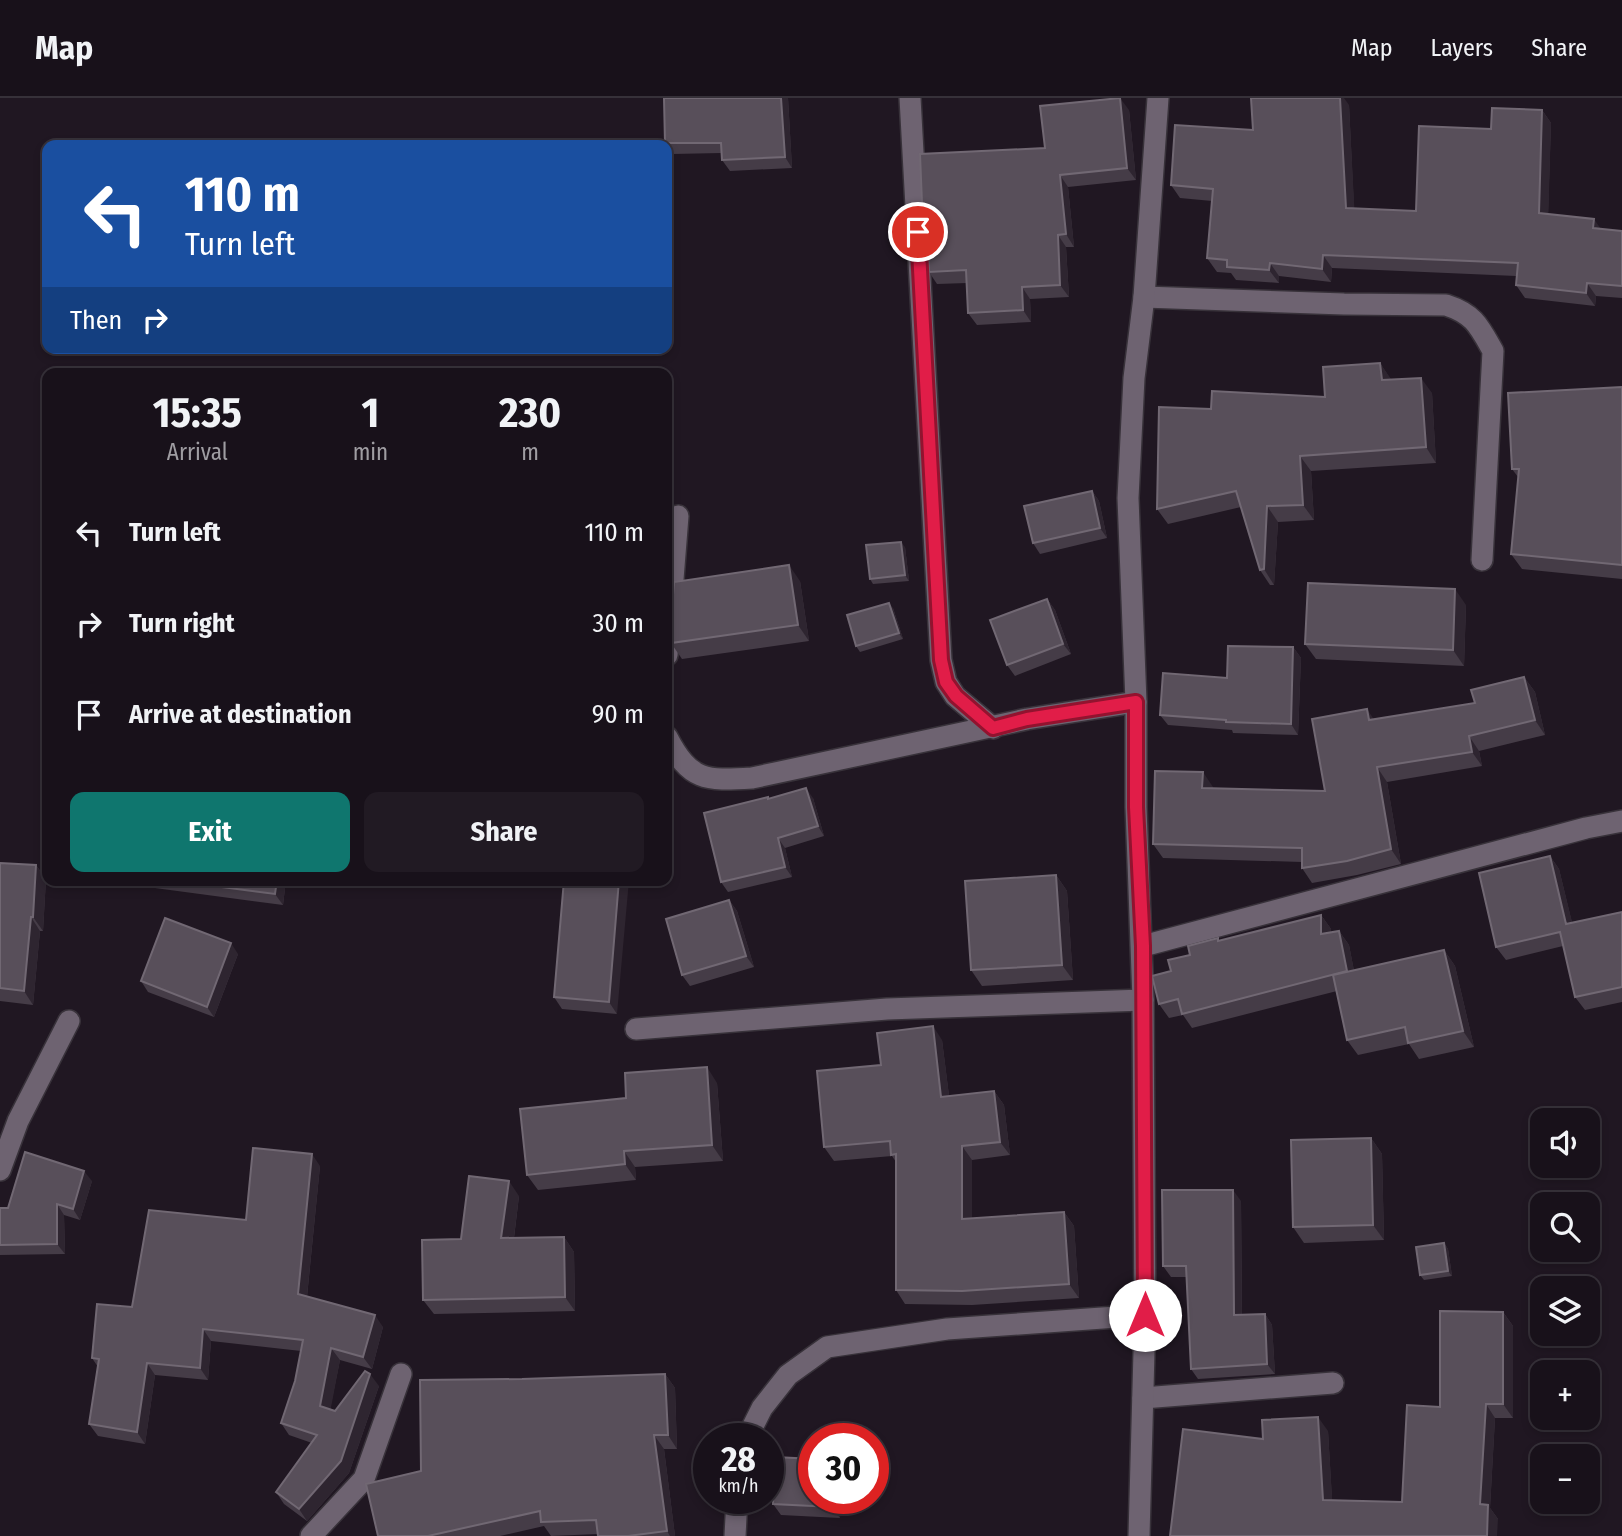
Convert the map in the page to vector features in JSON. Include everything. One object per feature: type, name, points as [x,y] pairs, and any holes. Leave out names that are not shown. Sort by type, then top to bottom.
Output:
[{"type":"street","points":[[910,98],[941,660],[946,682],[956,696],[993,728]]},
{"type":"street","points":[[1139,1536],[1145,1315],[1143,946],[1136,807],[1136,702],[1128,498],[1158,98]]},
{"type":"street","points":[[1144,297],[1446,305],[1462,310],[1478,323],[1493,351],[1482,559]]},
{"type":"street","points":[[672,592],[678,516]]},
{"type":"street","points":[[672,747],[678,759],[698,776],[725,780],[752,778],[1027,719],[1136,702]]},
{"type":"street","points":[[1143,946],[1586,828],[1622,821]]},
{"type":"street","points":[[636,1029],[887,1009],[1143,1000]]},
{"type":"street","points":[[0,1170],[18,1121],[69,1021]]},
{"type":"street","points":[[754,1423],[762,1408],[788,1375],[827,1347],[947,1329],[1145,1315]]},
{"type":"street","points":[[311,1536],[364,1479],[401,1374]]},
{"type":"street","points":[[1143,1398],[1333,1383]]},
{"type":"street","points":[[734,1536],[736,1514]]},
{"type":"building","points":[[664,98],[781,98],[785,157],[722,160],[721,143],[672,143],[672,140],[665,140]]},
{"type":"building","points":[[1120,98],[1127,168],[1060,175],[1066,234],[1058,235],[1060,285],[1022,287],[1023,310],[968,313],[966,270],[929,272],[927,228],[923,228],[920,154],[1045,148],[1040,106]]},
{"type":"building","points":[[1251,98],[1340,98],[1346,208],[1416,211],[1419,126],[1491,129],[1492,108],[1542,110],[1539,213],[1594,219],[1593,228],[1622,231],[1622,286],[1587,283],[1586,293],[1516,285],[1518,263],[1323,255],[1322,269],[1270,263],[1269,270],[1227,267],[1227,260],[1207,258],[1213,189],[1171,185],[1175,125],[1253,130]]},
{"type":"building","points":[[1380,363],[1382,380],[1421,378],[1426,447],[1300,456],[1303,505],[1267,506],[1264,569],[1260,570],[1236,491],[1157,509],[1159,407],[1211,409],[1212,391],[1325,397],[1323,367]]},
{"type":"building","points":[[1622,387],[1622,565],[1511,554],[1519,469],[1512,469],[1508,393]]},
{"type":"building","points":[[1092,491],[1100,528],[1033,543],[1024,506]]},
{"type":"building","points":[[901,542],[905,575],[870,579],[866,545]]},
{"type":"building","points":[[789,565],[798,625],[672,643],[674,582]]},
{"type":"building","points":[[1308,583],[1455,589],[1453,650],[1305,644]]},
{"type":"building","points":[[1047,599],[1063,644],[1007,665],[990,620]]},
{"type":"building","points":[[889,603],[899,633],[856,646],[847,615]]},
{"type":"building","points":[[1228,646],[1293,647],[1291,724],[1226,722],[1160,715],[1163,673],[1227,678]]},
{"type":"building","points":[[1524,677],[1535,720],[1469,736],[1472,752],[1377,767],[1391,849],[1347,861],[1302,868],[1302,848],[1153,844],[1155,771],[1203,772],[1202,788],[1325,791],[1312,719],[1367,709],[1369,720],[1475,703],[1471,690]]},
{"type":"building","points":[[806,788],[818,826],[778,838],[785,867],[721,882],[704,813]]},
{"type":"building","points":[[1550,856],[1566,924],[1622,912],[1622,987],[1575,997],[1560,932],[1496,947],[1479,873]]},
{"type":"building","points":[[0,863],[36,865],[24,991],[0,988]]},
{"type":"building","points":[[1056,875],[1062,965],[971,970],[965,881]]},
{"type":"building","points":[[214,886],[276,886],[275,894]]},
{"type":"building","points":[[563,886],[619,886],[609,1002],[554,997]]},
{"type":"building","points":[[729,900],[746,956],[682,975],[666,919]]},
{"type":"building","points":[[1321,915],[1321,934],[1339,931],[1347,971],[1182,1014],[1178,999],[1159,1004],[1152,976],[1171,971],[1168,960],[1190,955],[1188,946]]},
{"type":"building","points":[[165,918],[231,943],[207,1007],[141,981]]},
{"type":"building","points":[[1444,950],[1463,1031],[1408,1043],[1405,1027],[1347,1040],[1333,975]]},
{"type":"building","points":[[933,1026],[941,1097],[994,1091],[1000,1142],[962,1146],[962,1219],[1064,1212],[1069,1284],[962,1291],[896,1290],[896,1154],[891,1155],[890,1141],[824,1147],[817,1071],[881,1065],[877,1033]]},
{"type":"building","points":[[707,1067],[712,1145],[624,1151],[625,1164],[527,1175],[520,1109],[626,1098],[625,1073]]},
{"type":"building","points":[[1371,1138],[1373,1225],[1293,1227],[1291,1140]]},
{"type":"building","points":[[253,1148],[312,1154],[298,1294],[375,1315],[363,1357],[331,1348],[320,1406],[335,1411],[365,1371],[370,1374],[341,1461],[299,1509],[276,1492],[317,1435],[281,1423],[295,1381],[303,1340],[203,1329],[200,1368],[147,1363],[137,1432],[89,1424],[99,1359],[92,1358],[97,1304],[132,1307],[149,1210],[246,1220]]},
{"type":"building","points":[[25,1152],[84,1171],[73,1209],[57,1204],[57,1244],[0,1245],[0,1208],[8,1208]]},
{"type":"building","points":[[469,1176],[509,1181],[501,1238],[564,1237],[565,1297],[423,1300],[422,1240],[461,1239]]},
{"type":"building","points":[[1162,1190],[1233,1190],[1234,1315],[1265,1314],[1267,1364],[1191,1369],[1186,1266],[1163,1266]]},
{"type":"building","points":[[1444,1243],[1448,1271],[1420,1275],[1416,1247]]},
{"type":"building","points":[[1440,1311],[1503,1312],[1503,1404],[1486,1404],[1480,1504],[1488,1505],[1487,1536],[1170,1536],[1183,1429],[1263,1439],[1262,1420],[1318,1417],[1323,1500],[1402,1502],[1407,1405],[1440,1407]]},
{"type":"building","points":[[665,1374],[668,1435],[654,1435],[667,1531],[628,1536],[598,1536],[596,1520],[541,1522],[540,1511],[428,1536],[378,1536],[366,1484],[421,1471],[420,1380]]},
{"type":"building","points":[[784,1457],[798,1458],[798,1505],[784,1505]]},
{"type":"route","points":[[918,232],[941,660],[946,682],[956,696],[993,728],[1027,719],[1136,702],[1136,807],[1143,946],[1145,1315]]}]
